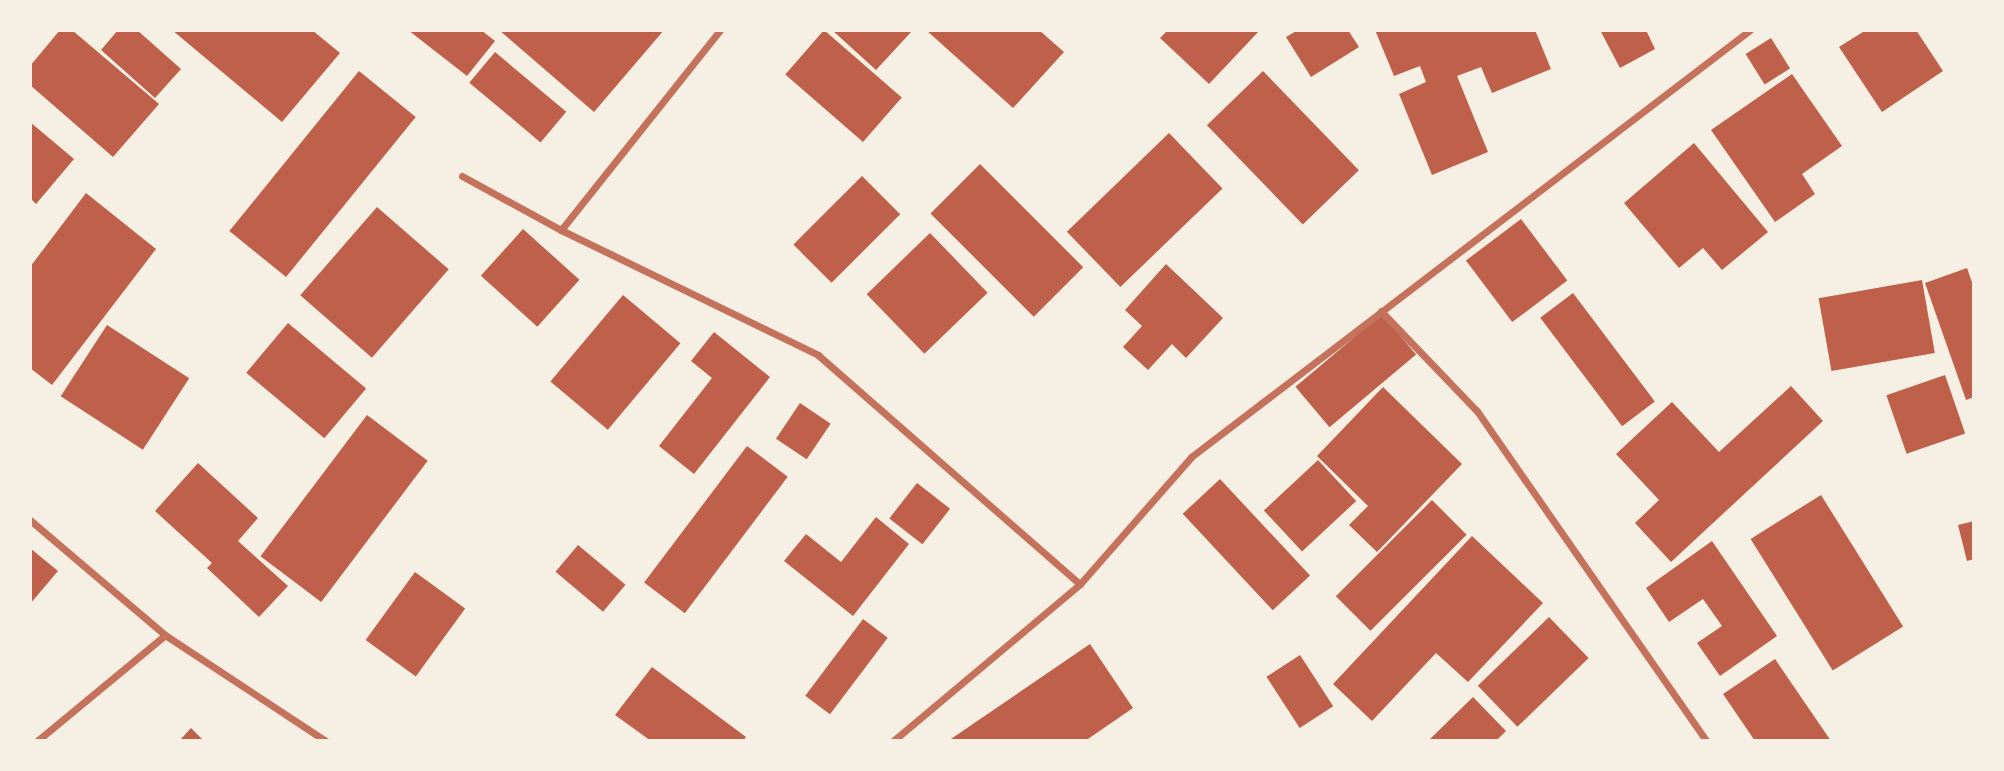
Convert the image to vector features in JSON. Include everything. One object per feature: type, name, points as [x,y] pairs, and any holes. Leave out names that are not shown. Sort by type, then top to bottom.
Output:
[{"type":"street","points":[[561,230],[720,30]]},
{"type":"street","points":[[893,741],[1080,584],[1191,457],[1751,30]]},
{"type":"street","points":[[462,176],[561,230],[818,355],[1080,584]]},
{"type":"street","points":[[1381,311],[1477,411],[1706,741]]},
{"type":"street","points":[[30,520],[165,635],[326,741]]},
{"type":"street","points":[[37,741],[165,635]]},
{"type":"building","points":[[60,30],[72,30],[159,104],[113,157],[30,85],[30,66]]},
{"type":"building","points":[[118,30],[137,30],[181,69],[155,98],[101,50]]},
{"type":"building","points":[[172,30],[312,30],[340,53],[282,122]]},
{"type":"building","points":[[408,30],[481,30],[495,41],[467,76]]},
{"type":"building","points":[[499,30],[664,30],[594,112]]},
{"type":"building","points":[[824,30],[902,98],[863,142],[785,75]]},
{"type":"building","points":[[832,30],[911,30],[912,31],[876,70]]},
{"type":"building","points":[[926,30],[1039,30],[1064,52],[1013,108]]},
{"type":"building","points":[[1168,30],[1260,30],[1209,84],[1160,38]]},
{"type":"building","points":[[1298,30],[1348,30],[1359,47],[1311,77],[1286,37]]},
{"type":"building","points":[[1375,30],[1535,30],[1551,69],[1492,93],[1481,67],[1457,76],[1488,152],[1432,175],[1399,94],[1426,82],[1420,66],[1394,76]]},
{"type":"building","points":[[1600,30],[1646,30],[1655,49],[1620,68]]},
{"type":"building","points":[[1866,30],[1916,30],[1943,71],[1882,112],[1839,47]]},
{"type":"building","points":[[1771,38],[1790,69],[1765,84],[1746,54]]},
{"type":"building","points":[[495,52],[566,112],[541,142],[469,83]]},
{"type":"building","points":[[359,71],[416,117],[286,277],[229,231]]},
{"type":"building","points":[[1263,71],[1359,170],[1303,224],[1207,125]]},
{"type":"building","points":[[1792,74],[1842,146],[1802,174],[1815,194],[1775,222],[1711,130]]},
{"type":"building","points":[[30,122],[74,159],[36,204],[30,198]]},
{"type":"building","points":[[1169,133],[1222,188],[1120,287],[1067,232]]},
{"type":"building","points":[[1694,143],[1768,232],[1722,270],[1703,248],[1679,268],[1624,203]]},
{"type":"building","points":[[980,164],[1083,267],[1034,317],[931,213]]},
{"type":"building","points":[[862,176],[900,214],[832,283],[793,245]]},
{"type":"building","points":[[86,193],[156,249],[52,385],[30,368],[30,267]]},
{"type":"building","points":[[377,207],[449,269],[372,358],[300,295]]},
{"type":"building","points":[[1521,219],[1567,280],[1512,322],[1466,261]]},
{"type":"building","points":[[523,229],[579,280],[537,327],[481,276]]},
{"type":"building","points":[[930,233],[988,293],[924,354],[867,294]]},
{"type":"building","points":[[1166,264],[1223,318],[1186,358],[1172,344],[1148,370],[1123,347],[1142,326],[1125,310]]},
{"type":"building","points":[[1967,268],[1974,288],[1974,397],[1966,400],[1925,283]]},
{"type":"building","points":[[1922,280],[1935,353],[1831,371],[1819,298]]},
{"type":"building","points":[[1573,293],[1655,402],[1622,426],[1540,318]]},
{"type":"building","points":[[623,295],[680,343],[608,430],[550,382]]},
{"type":"building","points":[[1382,314],[1416,355],[1330,427],[1295,387]]},
{"type":"building","points":[[288,323],[366,389],[324,438],[246,373]]},
{"type":"building","points":[[107,325],[189,378],[143,450],[61,396]]},
{"type":"building","points":[[714,332],[770,377],[694,474],[659,446],[712,378],[691,361]]},
{"type":"building","points":[[1945,375],[1965,434],[1907,454],[1886,395]]},
{"type":"building","points":[[1791,386],[1823,421],[1671,562],[1635,523],[1659,500],[1616,454],[1672,402],[1719,452]]},
{"type":"building","points":[[1383,387],[1462,464],[1377,552],[1349,525],[1368,506],[1317,456]]},
{"type":"building","points":[[800,403],[831,424],[807,459],[776,439]]},
{"type":"building","points":[[367,415],[428,461],[321,602],[260,556]]},
{"type":"building","points":[[747,446],[788,477],[685,613],[644,583]]},
{"type":"building","points":[[1318,460],[1356,501],[1302,551],[1264,510]]},
{"type":"building","points":[[198,463],[258,518],[238,541],[288,586],[259,617],[207,568],[212,563],[155,511]]},
{"type":"building","points":[[1220,479],[1310,576],[1273,610],[1183,514]]},
{"type":"building","points":[[917,483],[950,509],[922,544],[889,518]]},
{"type":"building","points":[[1821,495],[1903,626],[1833,670],[1751,539]]},
{"type":"building","points":[[1432,500],[1467,535],[1370,631],[1336,596]]},
{"type":"building","points":[[876,517],[909,544],[853,616],[784,561],[806,534],[841,562]]},
{"type":"building","points":[[1974,521],[1974,559],[1967,561],[1958,525]]},
{"type":"building","points":[[1472,536],[1543,603],[1468,682],[1436,653],[1372,721],[1333,684]]},
{"type":"building","points":[[1712,541],[1777,636],[1720,676],[1697,643],[1722,626],[1703,599],[1669,622],[1646,588]]},
{"type":"building","points":[[578,545],[625,585],[603,612],[556,572]]},
{"type":"building","points":[[30,548],[58,571],[30,604]]},
{"type":"building","points":[[415,572],[465,608],[416,676],[366,640]]},
{"type":"building","points":[[1549,617],[1589,658],[1517,727],[1478,686]]},
{"type":"building","points":[[863,619],[888,638],[830,714],[805,696]]},
{"type":"building","points":[[1090,644],[1133,708],[1085,741],[948,741]]},
{"type":"building","points":[[1300,655],[1333,706],[1300,728],[1266,677]]},
{"type":"building","points":[[1775,659],[1831,741],[1755,741],[1723,694]]},
{"type":"building","points":[[652,667],[746,737],[743,741],[651,741],[615,715]]},
{"type":"building","points":[[1473,697],[1506,731],[1496,741],[1428,741]]},
{"type":"building","points":[[191,728],[204,741],[179,741]]}]
